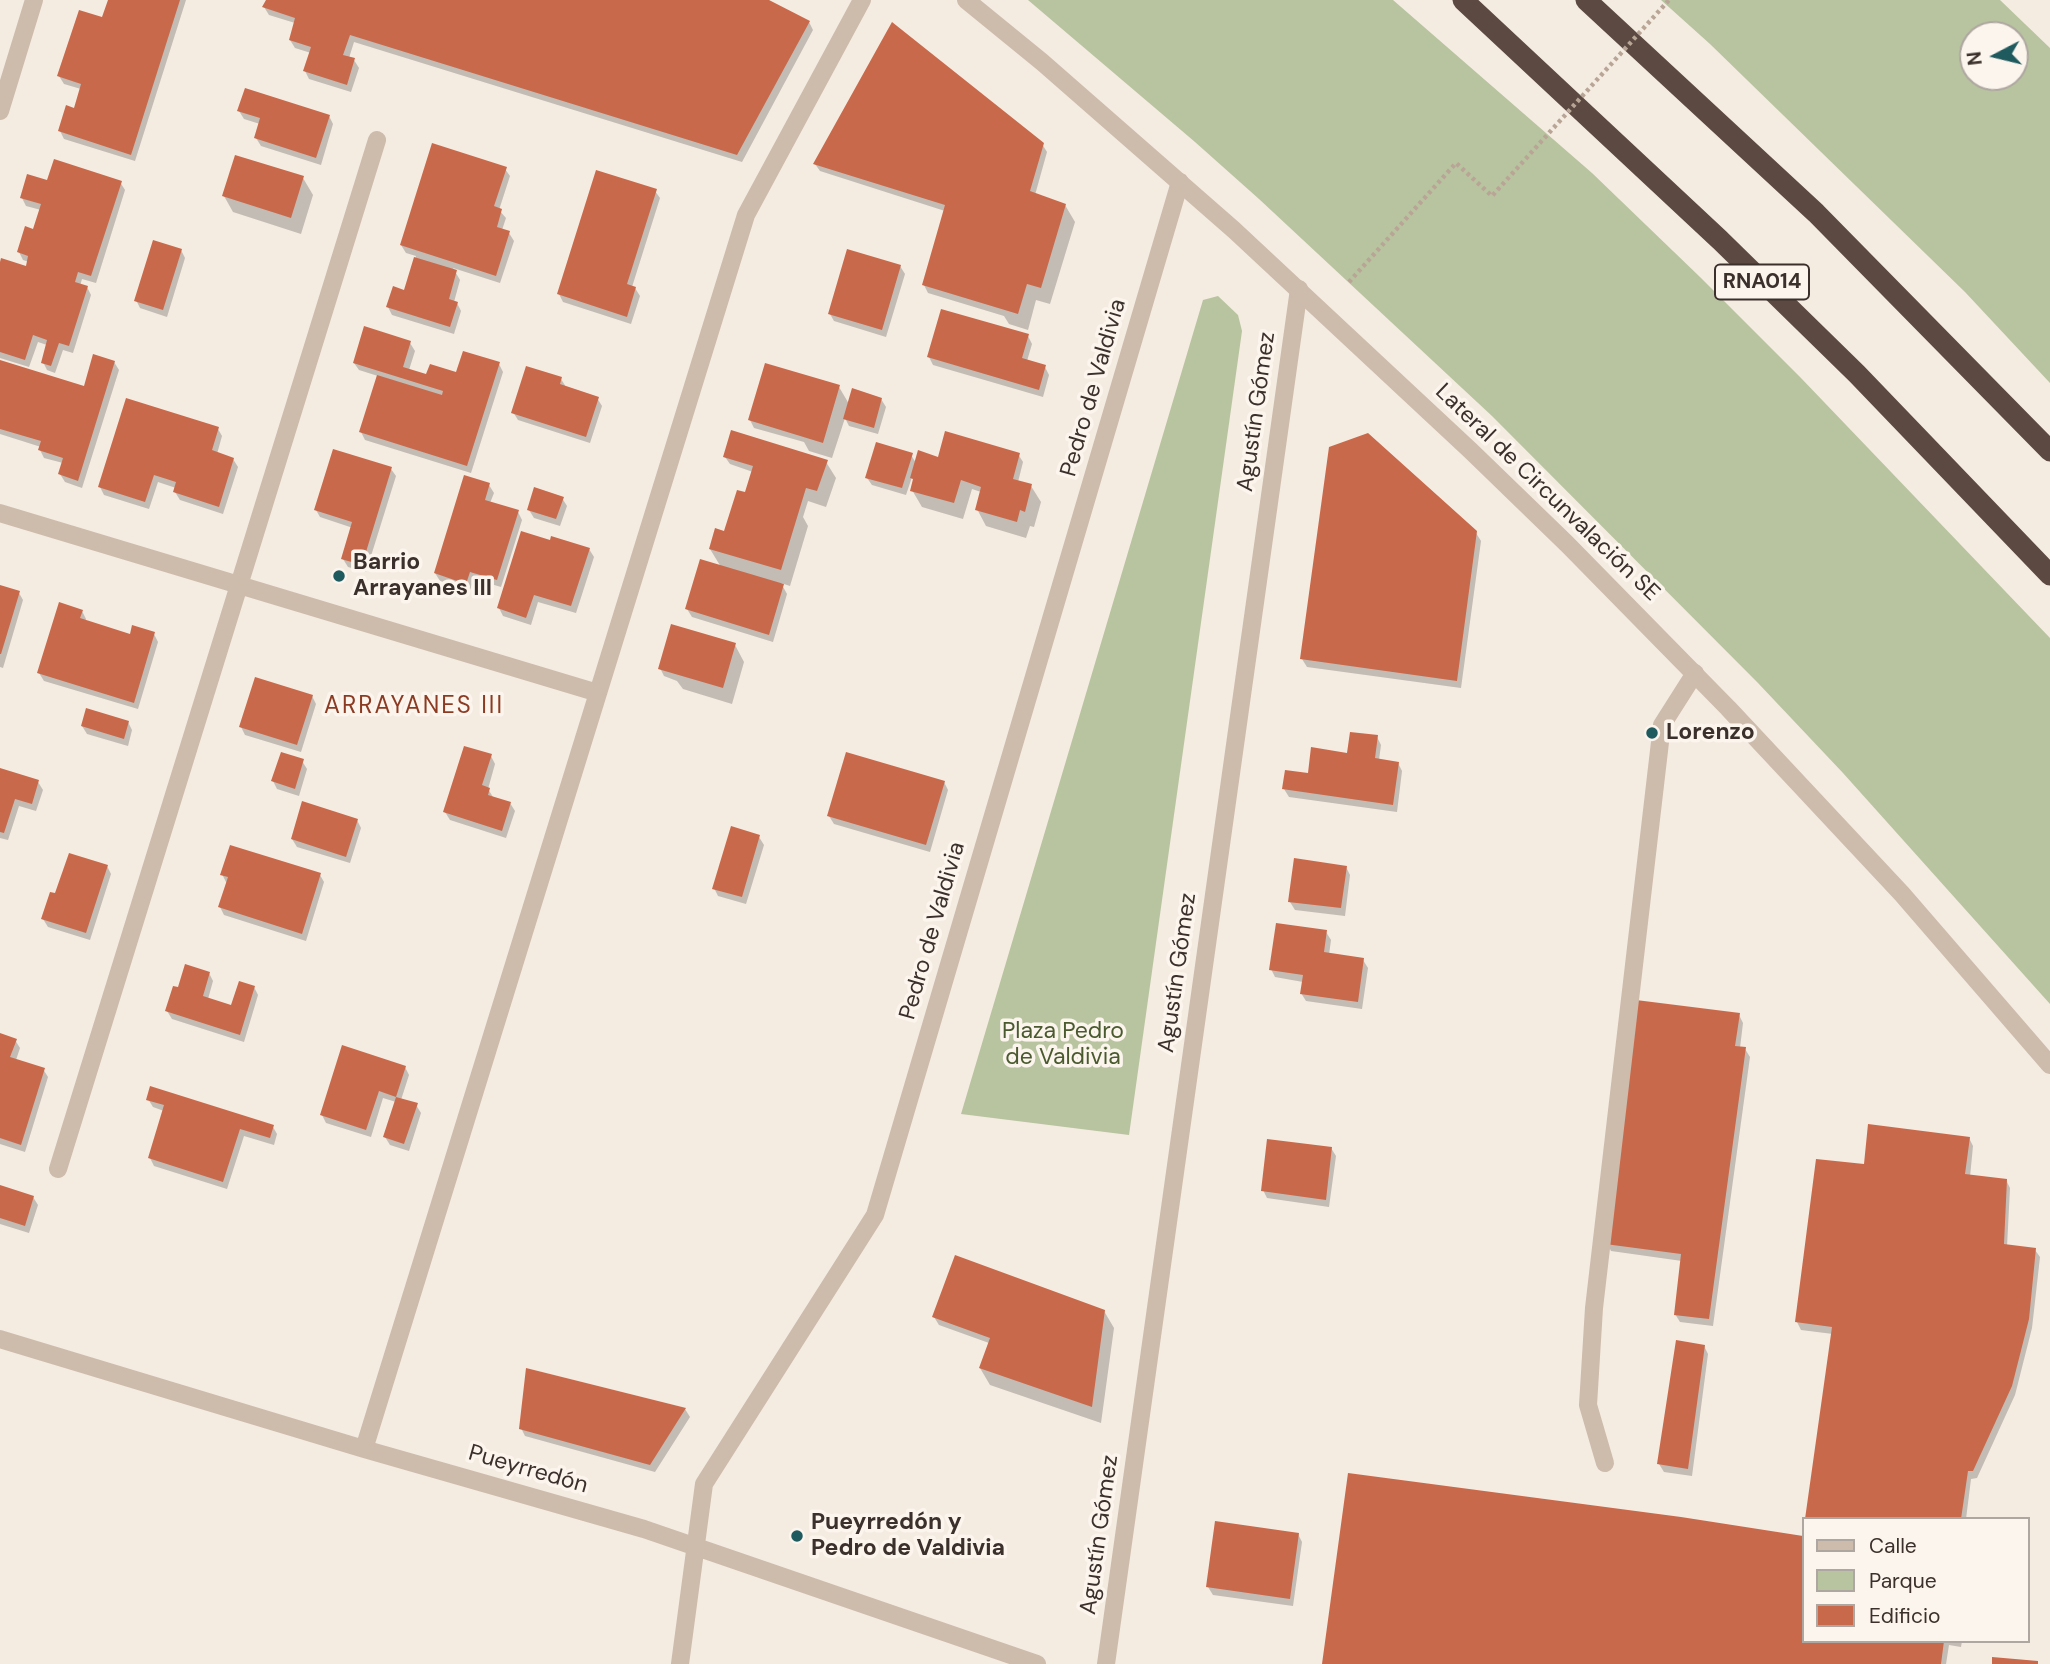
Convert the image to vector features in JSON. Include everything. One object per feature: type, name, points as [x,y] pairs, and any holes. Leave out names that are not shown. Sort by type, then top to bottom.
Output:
[{"type":"highway","name":"RNA014","points":[[1462,0],[1593,120],[1857,374],[2050,575]]},
{"type":"highway","points":[[1586,0],[1816,213],[2050,451]]},
{"type":"street","points":[[0,111],[33,0]]},
{"type":"street","points":[[364,1448],[746,215],[862,0]]},
{"type":"street","name":"Lateral de Circunvalación SE","points":[[965,0],[1042,62],[1299,289],[1548,525],[1695,673],[1902,894],[2050,1065]]},
{"type":"street","points":[[58,1169],[377,140]]},
{"type":"street","name":"Pedro de Valdivia","points":[[680,1664],[705,1484],[875,1215],[1180,182]]},
{"type":"street","name":"Agustín Gómez","points":[[1106,1664],[1299,289]]},
{"type":"street","points":[[0,513],[598,693]]},
{"type":"street","points":[[1605,1463],[1588,1405],[1599,1266],[1662,725],[1695,673]]},
{"type":"street","name":"Pueyrredón","points":[[0,1339],[644,1530],[1037,1664]]},
{"type":"path","points":[[1349,282],[1456,163],[1492,196],[1669,0]]},
{"type":"green space","points":[[1028,0],[1393,0],[1592,173],[1700,277],[1801,378],[2050,638],[2050,1004],[1843,773],[1758,683],[1492,416],[1259,199]]},
{"type":"green space","points":[[1661,0],[2000,0],[2022,21],[1959,21],[1959,91],[2029,91],[2029,28],[2050,48],[2050,383],[1965,292],[1710,44]]},
{"type":"green space","name":"Plaza Pedro de Valdivia","points":[[1218,296],[1238,315],[1242,331],[1129,1135],[961,1114],[1203,300]]},
{"type":"building","points":[[108,0],[180,0],[131,155],[58,131],[66,105],[74,108],[81,84],[57,76],[79,10],[102,17]]},
{"type":"building","points":[[266,0],[769,0],[810,21],[737,155],[350,35],[343,55],[355,58],[347,85],[303,71],[311,47],[289,40],[295,18],[262,7]]},
{"type":"building","points":[[892,22],[1044,143],[1030,191],[1066,204],[1041,288],[1027,284],[1018,314],[922,285],[945,205],[813,164]]},
{"type":"building","points":[[245,88],[330,115],[316,158],[254,138],[260,118],[237,111]]},
{"type":"building","points":[[432,143],[507,167],[494,206],[502,209],[497,227],[510,231],[496,276],[400,245]]},
{"type":"building","points":[[235,155],[304,176],[291,218],[222,196]]},
{"type":"building","points":[[54,159],[122,181],[91,276],[78,272],[75,282],[88,286],[69,346],[59,343],[51,366],[41,363],[47,340],[33,335],[25,360],[0,352],[0,262],[1,258],[26,266],[28,256],[17,252],[25,226],[33,229],[41,204],[20,198],[27,174],[47,180]]},
{"type":"building","points":[[596,170],[657,189],[627,284],[636,287],[627,317],[557,294]]},
{"type":"building","points":[[153,240],[182,249],[163,310],[134,301]]},
{"type":"building","points":[[847,249],[901,265],[882,330],[828,314]]},
{"type":"building","points":[[414,257],[457,270],[449,299],[458,302],[450,327],[386,307],[393,286],[404,290]]},
{"type":"building","points":[[941,309],[1029,334],[1022,358],[1046,365],[1039,390],[927,357]]},
{"type":"building","points":[[364,326],[411,341],[403,367],[426,374],[430,364],[456,372],[463,351],[500,362],[467,466],[359,432],[377,375],[442,395],[443,391],[353,363]]},
{"type":"building","points":[[93,354],[115,361],[78,481],[58,474],[63,458],[38,450],[41,441],[0,429],[0,360],[84,386]]},
{"type":"building","points":[[765,363],[840,385],[823,443],[748,420]]},
{"type":"building","points":[[526,366],[562,377],[560,384],[599,397],[586,437],[511,413]]},
{"type":"building","points":[[852,388],[882,398],[874,428],[843,419]]},
{"type":"building","points":[[126,398],[219,427],[212,450],[234,458],[219,507],[173,492],[176,482],[154,475],[145,502],[98,487]]},
{"type":"building","points":[[731,430],[828,460],[817,491],[806,488],[781,570],[709,549],[715,528],[724,531],[737,490],[745,492],[753,466],[723,457]]},
{"type":"building","points":[[945,431],[1020,453],[1013,479],[1032,484],[1025,512],[1020,510],[1017,522],[975,510],[981,487],[961,480],[954,503],[910,491],[913,479],[910,478],[918,450],[938,457]]},
{"type":"building","points":[[1368,433],[1477,531],[1457,681],[1300,659],[1329,447]]},
{"type":"building","points":[[876,442],[913,453],[902,488],[865,478]]},
{"type":"building","points":[[333,449],[392,467],[362,565],[341,559],[352,522],[314,510]]},
{"type":"building","points":[[464,475],[490,483],[485,500],[519,510],[497,580],[470,572],[466,584],[434,573]]},
{"type":"building","points":[[534,487],[564,497],[556,519],[527,510]]},
{"type":"building","points":[[521,531],[550,540],[551,536],[590,548],[571,606],[534,595],[526,618],[497,608]]},
{"type":"building","points":[[700,559],[784,584],[769,635],[685,609]]},
{"type":"building","points":[[0,585],[20,591],[1,654],[0,654]]},
{"type":"building","points":[[59,602],[83,610],[80,618],[130,634],[132,625],[155,632],[134,703],[37,673]]},
{"type":"building","points":[[671,624],[736,643],[723,688],[658,669]]},
{"type":"building","points":[[255,677],[313,695],[297,745],[239,727]]},
{"type":"building","points":[[86,708],[129,721],[124,739],[81,726]]},
{"type":"building","points":[[1350,732],[1378,735],[1375,758],[1399,762],[1393,805],[1282,789],[1285,770],[1308,773],[1311,747],[1347,753]]},
{"type":"building","points":[[464,746],[492,754],[482,785],[490,788],[488,795],[511,802],[502,831],[443,812]]},
{"type":"building","points":[[281,752],[304,759],[295,789],[271,781]]},
{"type":"building","points":[[846,752],[945,781],[926,845],[827,816]]},
{"type":"building","points":[[0,768],[39,780],[32,804],[15,799],[4,833],[0,832]]},
{"type":"building","points":[[302,801],[358,819],[346,857],[291,839]]},
{"type":"building","points":[[731,826],[760,835],[742,897],[712,889]]},
{"type":"building","points":[[230,845],[321,873],[302,934],[218,907],[228,877],[220,875]]},
{"type":"building","points":[[69,853],[108,865],[86,933],[41,919],[50,892],[55,893]]},
{"type":"building","points":[[1294,858],[1347,866],[1341,908],[1288,902]]},
{"type":"building","points":[[1276,923],[1327,930],[1324,952],[1364,958],[1358,1002],[1300,994],[1303,975],[1269,970]]},
{"type":"building","points":[[185,964],[210,972],[203,996],[231,1005],[239,981],[255,986],[240,1035],[165,1011],[173,986],[178,987]]},
{"type":"building","points":[[1636,1000],[1740,1013],[1735,1046],[1746,1047],[1709,1319],[1674,1315],[1681,1254],[1605,1244]]},
{"type":"building","points":[[0,1033],[17,1039],[10,1057],[45,1068],[21,1145],[0,1138]]},
{"type":"building","points":[[342,1045],[406,1066],[396,1097],[379,1091],[366,1130],[320,1115]]},
{"type":"building","points":[[150,1086],[274,1125],[270,1138],[240,1129],[223,1182],[148,1158],[164,1105],[146,1100]]},
{"type":"building","points":[[396,1097],[418,1103],[404,1144],[383,1137]]},
{"type":"building","points":[[1868,1124],[1970,1137],[1965,1174],[2007,1179],[2004,1244],[2036,1248],[2029,1319],[2012,1386],[1973,1471],[1968,1471],[1961,1517],[1805,1517],[1832,1327],[1795,1322],[1816,1159],[1864,1164]]},
{"type":"building","points":[[1267,1139],[1332,1147],[1326,1200],[1261,1191]]},
{"type":"building","points":[[0,1185],[34,1196],[25,1226],[0,1218]]},
{"type":"building","points":[[955,1255],[1105,1310],[1092,1407],[979,1368],[990,1338],[932,1317]]},
{"type":"building","points":[[1676,1340],[1705,1345],[1688,1469],[1657,1464]]},
{"type":"building","points":[[526,1368],[686,1408],[650,1465],[519,1429]]},
{"type":"building","points":[[1348,1473],[1801,1536],[1801,1643],[1944,1643],[1941,1664],[1322,1664]]},
{"type":"building","points":[[1215,1521],[1299,1533],[1290,1599],[1206,1587]]},
{"type":"building","points":[[1992,1657],[2038,1661],[2038,1664],[1992,1664]]},
{"type":"place","name":"Barrio Arrayanes III","points":[[339,576]]},
{"type":"place","name":"Lorenzo","points":[[1652,733]]},
{"type":"place","name":"Pueyrredón y Pedro de Valdivia","points":[[797,1536]]},
{"type":"district","name":"ARRAYANES III","points":[[414,707]]}]
